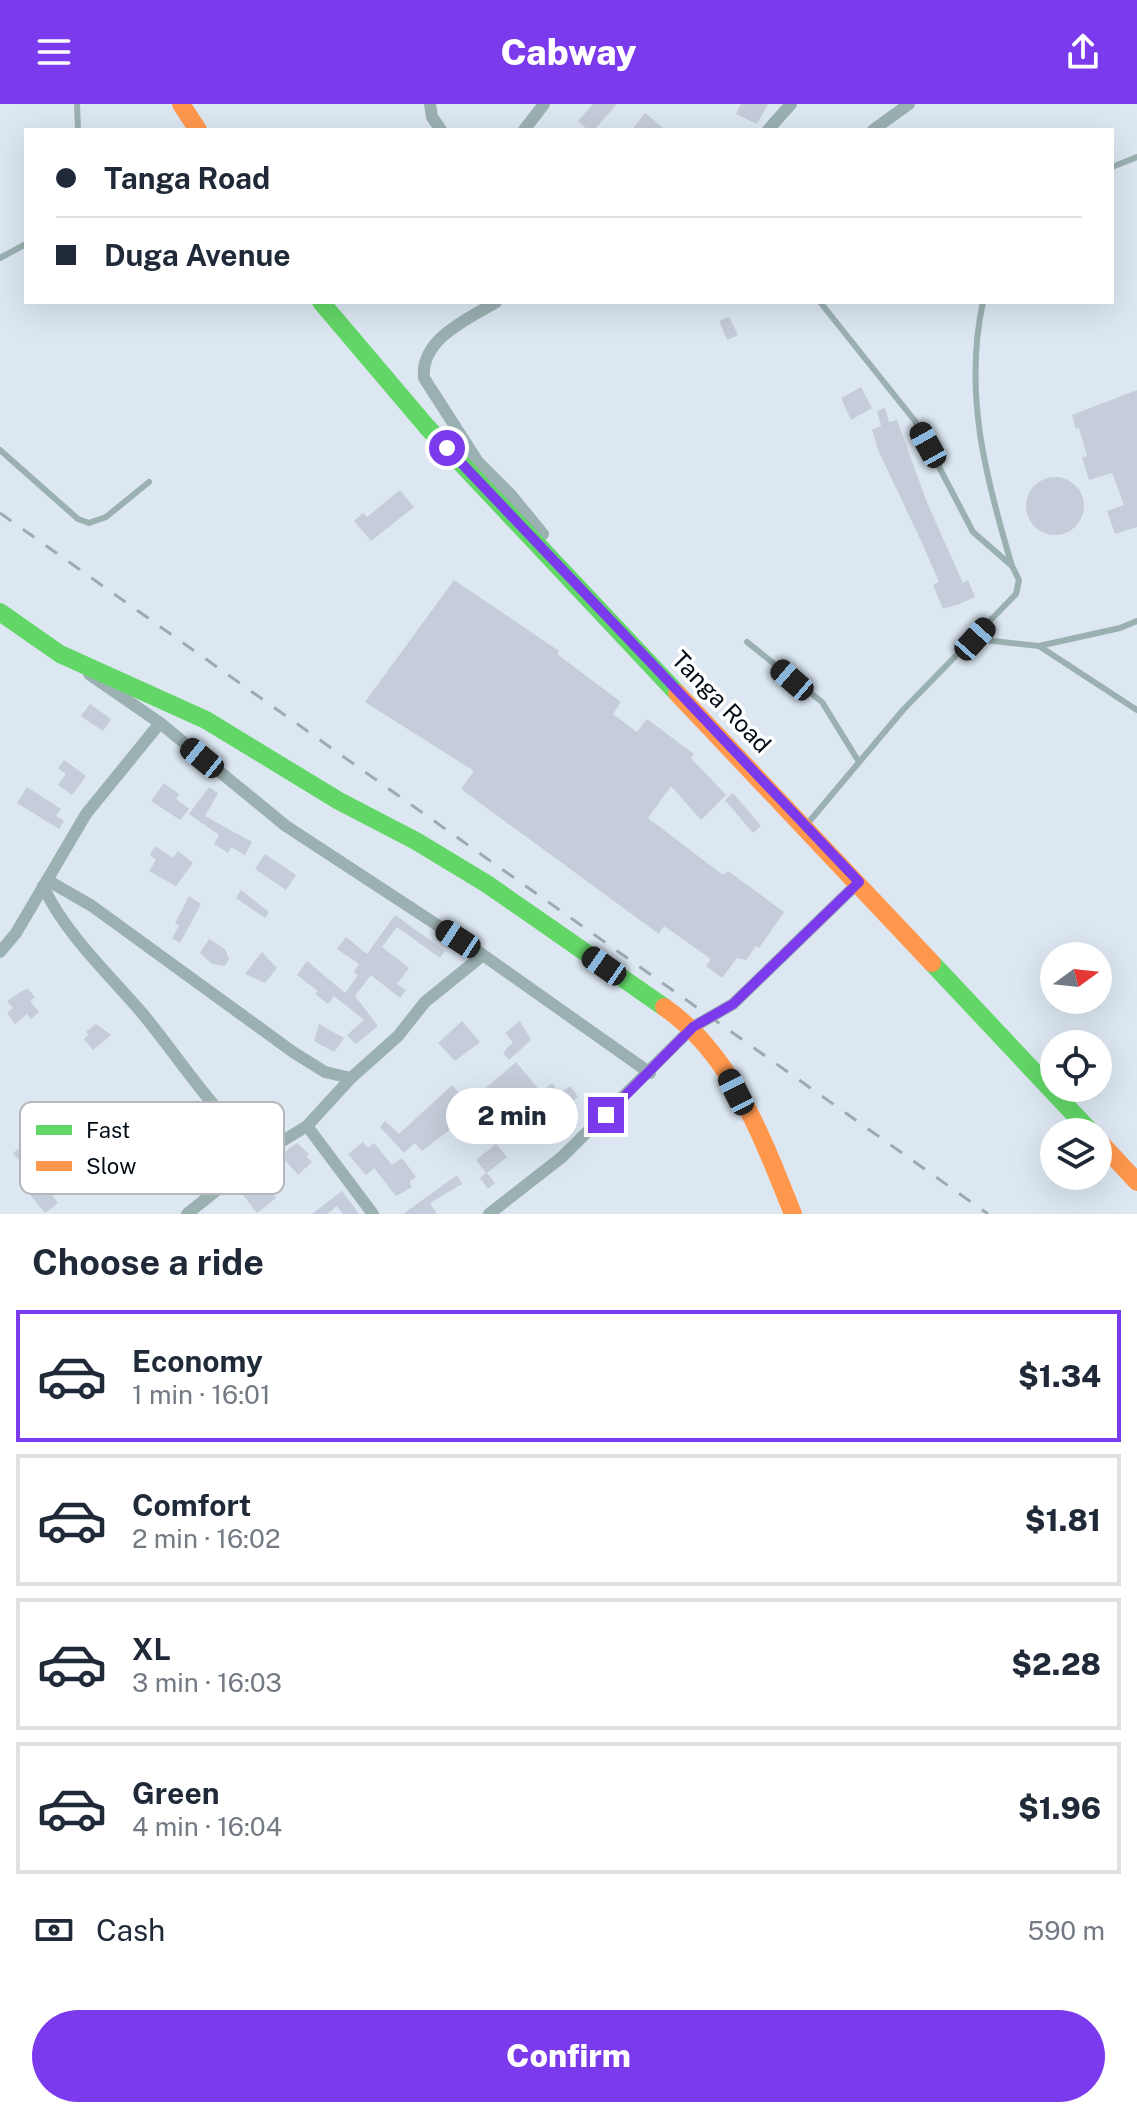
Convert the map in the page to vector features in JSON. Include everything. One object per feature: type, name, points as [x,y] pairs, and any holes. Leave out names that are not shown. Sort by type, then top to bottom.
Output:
[{"type":"main road","points":[[181,104],[197,128]]},
{"type":"main road","name":"Tanga Road","points":[[323,304],[427,427],[859,882],[1078,1118]]},
{"type":"main road","points":[[0,612],[60,654],[206,720],[339,801],[416,841],[487,884],[693,1027],[727,1074],[763,1140],[793,1214]]},
{"type":"main road","points":[[1112,1155],[1137,1182]]},
{"type":"street","points":[[430,104],[432,117],[440,128]]},
{"type":"street","points":[[526,128],[544,104]]},
{"type":"street","points":[[770,128],[791,104]]},
{"type":"street","points":[[876,128],[909,104]]},
{"type":"street","points":[[493,304],[441,337],[423,365],[424,378],[478,462],[511,495],[587,596]]},
{"type":"street","points":[[60,654],[160,723],[286,826],[483,955],[650,1073]]},
{"type":"street","points":[[0,952],[86,814],[160,723]]},
{"type":"street","points":[[489,1214],[562,1157],[693,1027],[733,1004],[859,882]]},
{"type":"street","points":[[45,883],[92,906],[293,1052],[325,1072],[351,1078]]},
{"type":"street","points":[[45,883],[65,928],[145,1016],[211,1102]]},
{"type":"street","points":[[284,1140],[307,1126],[351,1078],[398,1036],[425,1002],[483,955]]},
{"type":"street","points":[[307,1126],[373,1214]]},
{"type":"street","points":[[187,1214],[212,1194]]},
{"type":"lane","points":[[77,104],[78,128]]},
{"type":"lane","points":[[1114,166],[1137,157]]},
{"type":"lane","points":[[0,258],[24,245]]},
{"type":"lane","points":[[821,304],[868,367],[915,421],[973,532],[1012,566]]},
{"type":"lane","points":[[805,826],[903,710],[1016,594],[1019,580],[993,502],[979,434],[973,370],[983,304]]},
{"type":"lane","points":[[0,450],[78,519],[89,523],[106,517],[149,482]]},
{"type":"lane","points":[[975,639],[1039,646],[1120,628],[1137,621]]},
{"type":"lane","points":[[747,642],[822,702],[859,762]]},
{"type":"lane","points":[[1039,646],[1137,710]]},
{"type":"building","points":[[593,104],[617,104],[596,128],[586,128],[578,121]]},
{"type":"building","points":[[741,104],[768,104],[757,124],[736,114]]},
{"type":"building","points":[[645,113],[664,128],[634,128]]},
{"type":"building","points":[[729,317],[738,335],[727,340],[719,321]]},
{"type":"building","points":[[861,387],[872,408],[851,420],[841,398]]},
{"type":"building","points":[[1137,390],[1137,527],[1115,534],[1107,511],[1124,505],[1112,473],[1089,480],[1082,458],[1087,456],[1072,415]]},
{"type":"building","points":[[885,408],[889,422],[897,420],[928,505],[963,583],[968,580],[975,597],[959,604],[943,609],[933,585],[939,582],[879,452],[872,430],[881,426],[877,411]]},
{"type":"building","points":[[1055,477],[1075,486],[1084,506],[1075,526],[1055,535],[1035,526],[1026,506],[1035,486]]},
{"type":"building","points":[[400,490],[414,507],[371,541],[354,521],[363,513],[367,517]]},
{"type":"building","points":[[454,580],[559,651],[557,654],[621,702],[613,714],[637,732],[647,719],[694,754],[691,758],[726,795],[701,820],[671,786],[648,818],[723,875],[728,871],[784,912],[759,948],[756,946],[746,960],[737,958],[722,978],[706,966],[711,959],[664,926],[659,934],[461,789],[474,771],[365,702]]},
{"type":"building","points":[[90,704],[111,719],[103,731],[81,716]]},
{"type":"building","points":[[64,760],[86,776],[72,795],[58,785],[66,774],[58,768]]},
{"type":"building","points":[[164,783],[179,794],[176,799],[189,809],[180,820],[151,801]]},
{"type":"building","points":[[27,787],[61,809],[56,816],[64,821],[59,829],[17,803]]},
{"type":"building","points":[[209,787],[218,793],[205,816],[252,842],[245,855],[231,847],[228,853],[214,844],[219,835],[189,814]]},
{"type":"building","points":[[733,793],[761,826],[753,833],[725,800]]},
{"type":"building","points":[[155,846],[173,858],[178,851],[193,863],[176,886],[149,871],[156,860],[150,855]]},
{"type":"building","points":[[265,854],[296,875],[286,890],[255,869]]},
{"type":"building","points":[[241,890],[269,912],[265,918],[236,898]]},
{"type":"building","points":[[189,896],[201,904],[180,943],[172,938],[179,926],[175,923]]},
{"type":"building","points":[[395,915],[445,951],[440,958],[397,927],[382,947],[409,968],[397,984],[406,990],[400,998],[371,975],[355,996],[378,1026],[356,1044],[347,1035],[364,1020],[334,996],[328,1004],[315,994],[318,991],[297,975],[307,961],[345,993],[358,975],[354,972],[359,964],[337,949],[346,937],[367,954]]},
{"type":"building","points":[[209,939],[225,949],[229,959],[225,966],[212,964],[200,953]]},
{"type":"building","points":[[262,952],[277,968],[265,983],[245,974]]},
{"type":"building","points":[[27,988],[35,997],[30,1001],[39,1012],[31,1019],[27,1014],[15,1024],[7,1013],[13,1008],[7,1001]]},
{"type":"building","points":[[462,1021],[480,1042],[455,1061],[438,1043]]},
{"type":"building","points":[[520,1021],[531,1040],[509,1060],[503,1053],[513,1042],[505,1033]]},
{"type":"building","points":[[96,1024],[111,1035],[93,1050],[84,1039],[89,1035],[86,1032]]},
{"type":"building","points":[[319,1024],[344,1038],[334,1052],[314,1041]]},
{"type":"building","points":[[516,1062],[541,1092],[552,1083],[560,1093],[570,1086],[578,1097],[555,1116],[564,1127],[553,1137],[542,1123],[523,1143],[509,1126],[494,1138],[473,1112],[422,1151],[415,1143],[404,1153],[380,1127],[385,1121],[399,1134],[452,1085],[468,1103]]},
{"type":"building","points":[[363,1142],[368,1148],[374,1143],[392,1165],[402,1158],[416,1177],[409,1182],[412,1187],[396,1196],[374,1168],[366,1175],[348,1154]]},
{"type":"building","points":[[297,1143],[309,1154],[306,1156],[312,1162],[298,1175],[286,1161],[284,1162],[284,1152]]},
{"type":"building","points":[[496,1144],[507,1157],[487,1173],[495,1183],[488,1189],[480,1178],[486,1173],[476,1160]]},
{"type":"building","points":[[20,1148],[20,1161],[13,1153]]},
{"type":"building","points":[[457,1175],[462,1184],[430,1203],[437,1214],[403,1214]]},
{"type":"building","points":[[342,1191],[359,1214],[343,1214],[337,1206],[327,1214],[312,1214]]},
{"type":"building","points":[[29,1194],[51,1194],[58,1203],[45,1213]]},
{"type":"building","points":[[242,1194],[273,1194],[276,1198],[257,1213]]},
{"type":"railway","points":[[0,513],[988,1214]]},
{"type":"traffic: fast","points":[[323,304],[427,427],[677,693]]},
{"type":"traffic: fast","points":[[0,612],[60,654],[206,720],[339,801],[416,841],[487,884],[664,1007]]},
{"type":"traffic: fast","points":[[932,963],[1078,1118]]},
{"type":"traffic: slow","points":[[181,104],[197,128]]},
{"type":"traffic: slow","points":[[677,693],[932,963]]},
{"type":"traffic: slow","points":[[664,1007],[688,1026],[727,1073],[757,1128],[793,1214]]},
{"type":"traffic: slow","points":[[1112,1155],[1137,1182]]},
{"type":"route","points":[[447,448],[859,882],[733,1004],[693,1027],[606,1115]]}]
